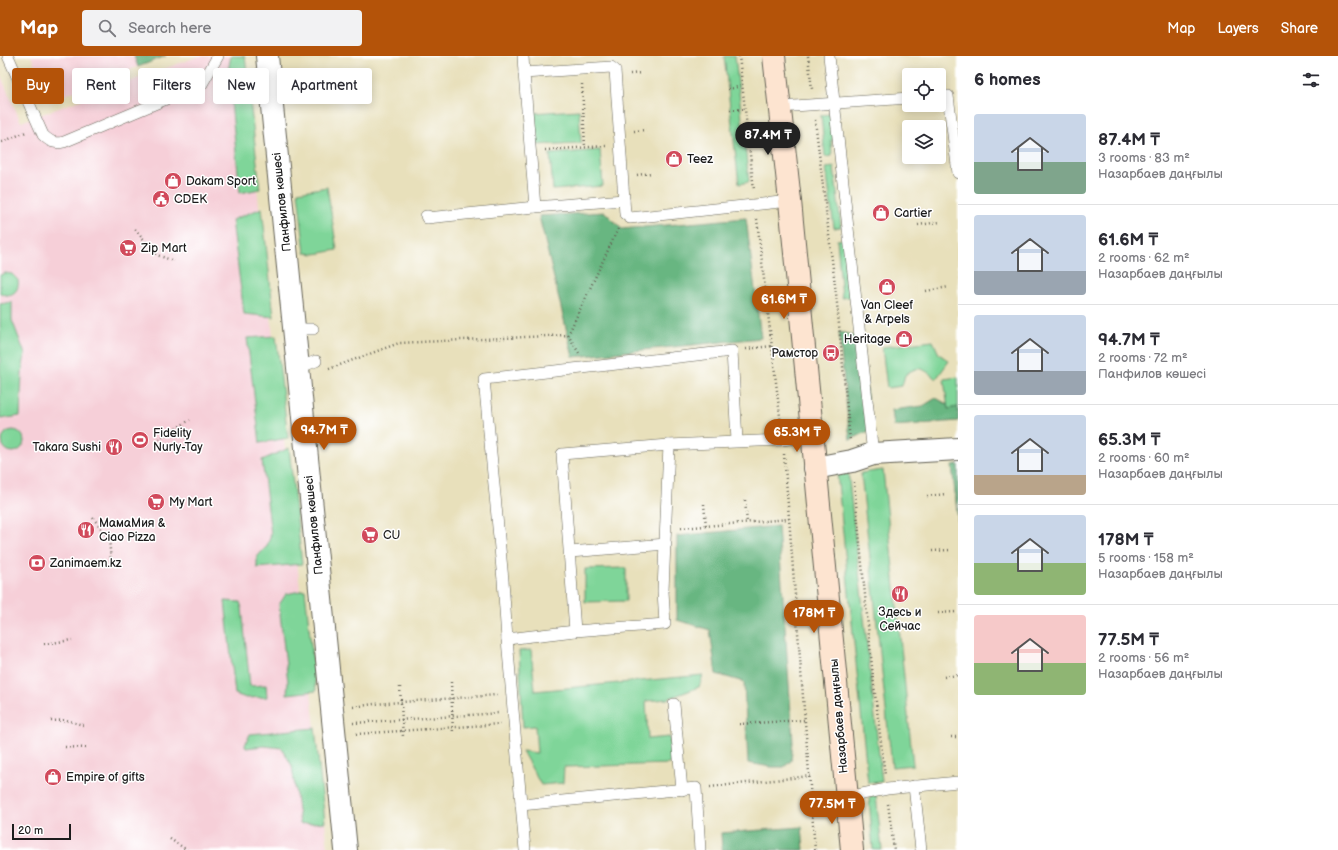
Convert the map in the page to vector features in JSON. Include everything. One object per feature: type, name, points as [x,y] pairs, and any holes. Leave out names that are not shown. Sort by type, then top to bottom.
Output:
[{"type":"main road","name":"Назарбаев даңғылы","points":[[774,56],[790,202],[852,850]]},
{"type":"street","name":"Панфилов көшесі","points":[[267,56],[304,329],[340,716],[346,850]]},
{"type":"street","points":[[815,468],[852,461],[873,454],[958,449]]},
{"type":"lane","points":[[8,56],[43,135],[56,144],[202,84],[218,56]]},
{"type":"lane","points":[[523,56],[535,207]]},
{"type":"lane","points":[[829,56],[873,454]]},
{"type":"lane","points":[[524,73],[611,67],[615,70],[625,214],[630,218],[790,202]]},
{"type":"lane","points":[[946,96],[948,96],[958,173]]},
{"type":"lane","points":[[780,107],[902,98]]},
{"type":"lane","points":[[428,216],[426,216],[427,218],[624,200]]},
{"type":"lane","points":[[525,850],[503,580],[484,379],[732,351],[737,442]]},
{"type":"lane","points":[[575,631],[562,454],[669,445],[782,440],[812,436]]},
{"type":"lane","points":[[507,639],[575,631],[665,624],[663,591],[669,445]]},
{"type":"lane","points":[[570,552],[666,544]]},
{"type":"lane","points":[[674,704],[682,790]]},
{"type":"lane","points":[[847,797],[886,789],[958,782]]},
{"type":"lane","points":[[914,786],[921,850]]},
{"type":"lane","points":[[521,806],[696,788],[700,850]]},
{"type":"path","points":[[581,69],[585,147]]},
{"type":"path","points":[[728,88],[742,86]]},
{"type":"path","points":[[730,110],[745,109]]},
{"type":"path","points":[[2,142],[40,127]]},
{"type":"path","points":[[530,151],[620,145]]},
{"type":"path","points":[[568,335],[625,214]]},
{"type":"path","points":[[918,225],[940,222]]},
{"type":"path","points":[[135,228],[157,255],[174,261]]},
{"type":"path","points":[[926,291],[949,287]]},
{"type":"path","points":[[568,335],[588,367]]},
{"type":"path","points":[[325,371],[399,344],[568,335]]},
{"type":"path","points":[[732,351],[772,346]]},
{"type":"path","points":[[159,439],[190,420]]},
{"type":"path","points":[[926,496],[946,494]]},
{"type":"path","points":[[745,500],[748,522]]},
{"type":"path","points":[[704,504],[706,526]]},
{"type":"path","points":[[93,518],[109,538],[111,562]]},
{"type":"path","points":[[666,530],[789,519]]},
{"type":"path","points":[[932,551],[951,550]]},
{"type":"path","points":[[938,613],[957,612]]},
{"type":"path","points":[[44,644],[72,640]]},
{"type":"path","points":[[944,676],[958,675]]},
{"type":"path","points":[[451,682],[453,734]]},
{"type":"path","points":[[400,687],[403,737]]},
{"type":"path","points":[[340,716],[401,702],[512,694]]},
{"type":"path","points":[[340,716],[402,720],[452,716],[514,718]]},
{"type":"path","points":[[349,734],[453,727],[514,718]]},
{"type":"path","points":[[51,720],[66,720],[83,725]]},
{"type":"path","points":[[739,724],[805,720]]},
{"type":"path","points":[[950,737],[958,737]]},
{"type":"path","points":[[65,747],[88,748]]},
{"type":"path","points":[[696,788],[810,776]]},
{"type":"path","points":[[170,839],[187,850]]},
{"type":"shaded area","points":[[31,56],[166,56],[130,70],[130,68],[72,68],[72,92],[64,95],[64,68],[36,68]]},
{"type":"shaded area","points":[[199,56],[243,56],[244,68],[213,68],[213,104],[248,104],[328,850],[0,850],[0,74],[21,122],[72,103],[130,104],[130,82],[138,79],[138,104],[205,104],[205,68],[167,68]]},
{"type":"green space","points":[[134,56],[166,56],[138,67]]},
{"type":"green space","points":[[231,56],[245,56],[246,68],[229,68]]},
{"type":"green space","points":[[724,56],[735,56],[749,182],[739,184]]},
{"type":"green space","points":[[231,104],[250,104],[260,189],[240,193]]},
{"type":"green space","points":[[579,110],[581,143],[534,145],[532,113]]},
{"type":"green space","points":[[830,114],[834,140],[831,140],[832,156],[825,157],[821,115]]},
{"type":"green space","points":[[600,150],[603,186],[553,190],[550,154]]},
{"type":"green space","points":[[834,167],[841,227],[834,228],[826,168]]},
{"type":"green space","points":[[327,187],[337,250],[315,254],[305,253],[298,192]]},
{"type":"green space","points":[[262,208],[274,317],[244,314],[232,220]]},
{"type":"green space","points":[[605,212],[622,229],[746,218],[761,338],[573,357],[539,216]]},
{"type":"green space","points":[[844,239],[851,297],[842,298],[837,240]]},
{"type":"green space","points":[[5,273],[12,274],[18,280],[18,288],[16,291],[8,295],[0,293],[0,275]]},
{"type":"green space","points":[[12,302],[12,320],[25,354],[22,373],[20,416],[0,419],[0,304]]},
{"type":"green space","points":[[839,332],[860,336],[871,430],[850,440]]},
{"type":"green space","points":[[276,336],[288,438],[260,443],[247,338]]},
{"type":"green space","points":[[933,341],[939,354],[949,361],[936,379],[925,370],[918,369],[905,375],[902,386],[887,388],[882,347]]},
{"type":"green space","points":[[958,377],[958,407],[948,409],[944,379]]},
{"type":"green space","points":[[936,398],[947,404],[948,409],[958,407],[958,421],[894,426],[892,410],[923,406]]},
{"type":"green space","points":[[9,430],[17,430],[24,437],[24,445],[17,452],[9,452],[2,445],[2,437]]},
{"type":"green space","points":[[289,448],[302,564],[257,568],[257,557],[267,546],[271,534],[262,460]]},
{"type":"green space","points":[[958,464],[958,521],[952,465]]},
{"type":"green space","points":[[883,470],[913,765],[892,767],[861,473]]},
{"type":"green space","points":[[848,471],[882,782],[868,783],[837,473]]},
{"type":"green space","points":[[778,526],[793,742],[791,761],[784,767],[771,767],[748,763],[744,682],[716,674],[710,630],[677,620],[677,536]]},
{"type":"green space","points":[[626,568],[626,601],[585,602],[585,569]]},
{"type":"green space","points":[[305,590],[316,691],[287,694],[288,682],[279,605],[286,594]]},
{"type":"green space","points":[[225,601],[240,602],[242,608],[250,686],[266,685],[267,697],[246,698],[235,694]]},
{"type":"green space","points":[[531,650],[535,691],[703,675],[699,687],[667,699],[646,701],[648,739],[670,737],[670,764],[564,767],[563,783],[541,785],[522,751],[537,753],[535,726],[523,727],[519,651]]},
{"type":"green space","points":[[315,728],[325,822],[300,824],[292,766],[282,748],[264,746],[246,748],[245,745],[250,734]]},
{"type":"green space","points":[[876,795],[882,850],[873,850],[869,798]]},
{"type":"green space","points":[[802,827],[804,850],[722,850],[721,833]]},
{"type":"place","name":"Teez","points":[[674,159]]},
{"type":"place","name":"Dakam Sport","points":[[173,181]]},
{"type":"place","name":"CDEK","points":[[161,199]]},
{"type":"place","name":"Cartier","points":[[881,213]]},
{"type":"place","name":"Zip Mart","points":[[128,248]]},
{"type":"place","name":"Van Cleef & Arpels","points":[[887,287]]},
{"type":"place","name":"Heritage","points":[[904,339]]},
{"type":"place","name":"Рамстор","points":[[831,353]]},
{"type":"place","name":"Fidelity Nurly-Tay","points":[[140,440]]},
{"type":"place","name":"Takara Sushi","points":[[114,447]]},
{"type":"place","name":"My Mart","points":[[156,502]]},
{"type":"place","name":"МамаМия & Ciao Pizza","points":[[86,530]]},
{"type":"place","name":"CU","points":[[370,535]]},
{"type":"place","name":"Zanimaem.kz","points":[[37,563]]},
{"type":"place","name":"Здесь и Сейчас","points":[[900,594]]},
{"type":"place","name":"Empire of gifts","points":[[53,777]]}]
